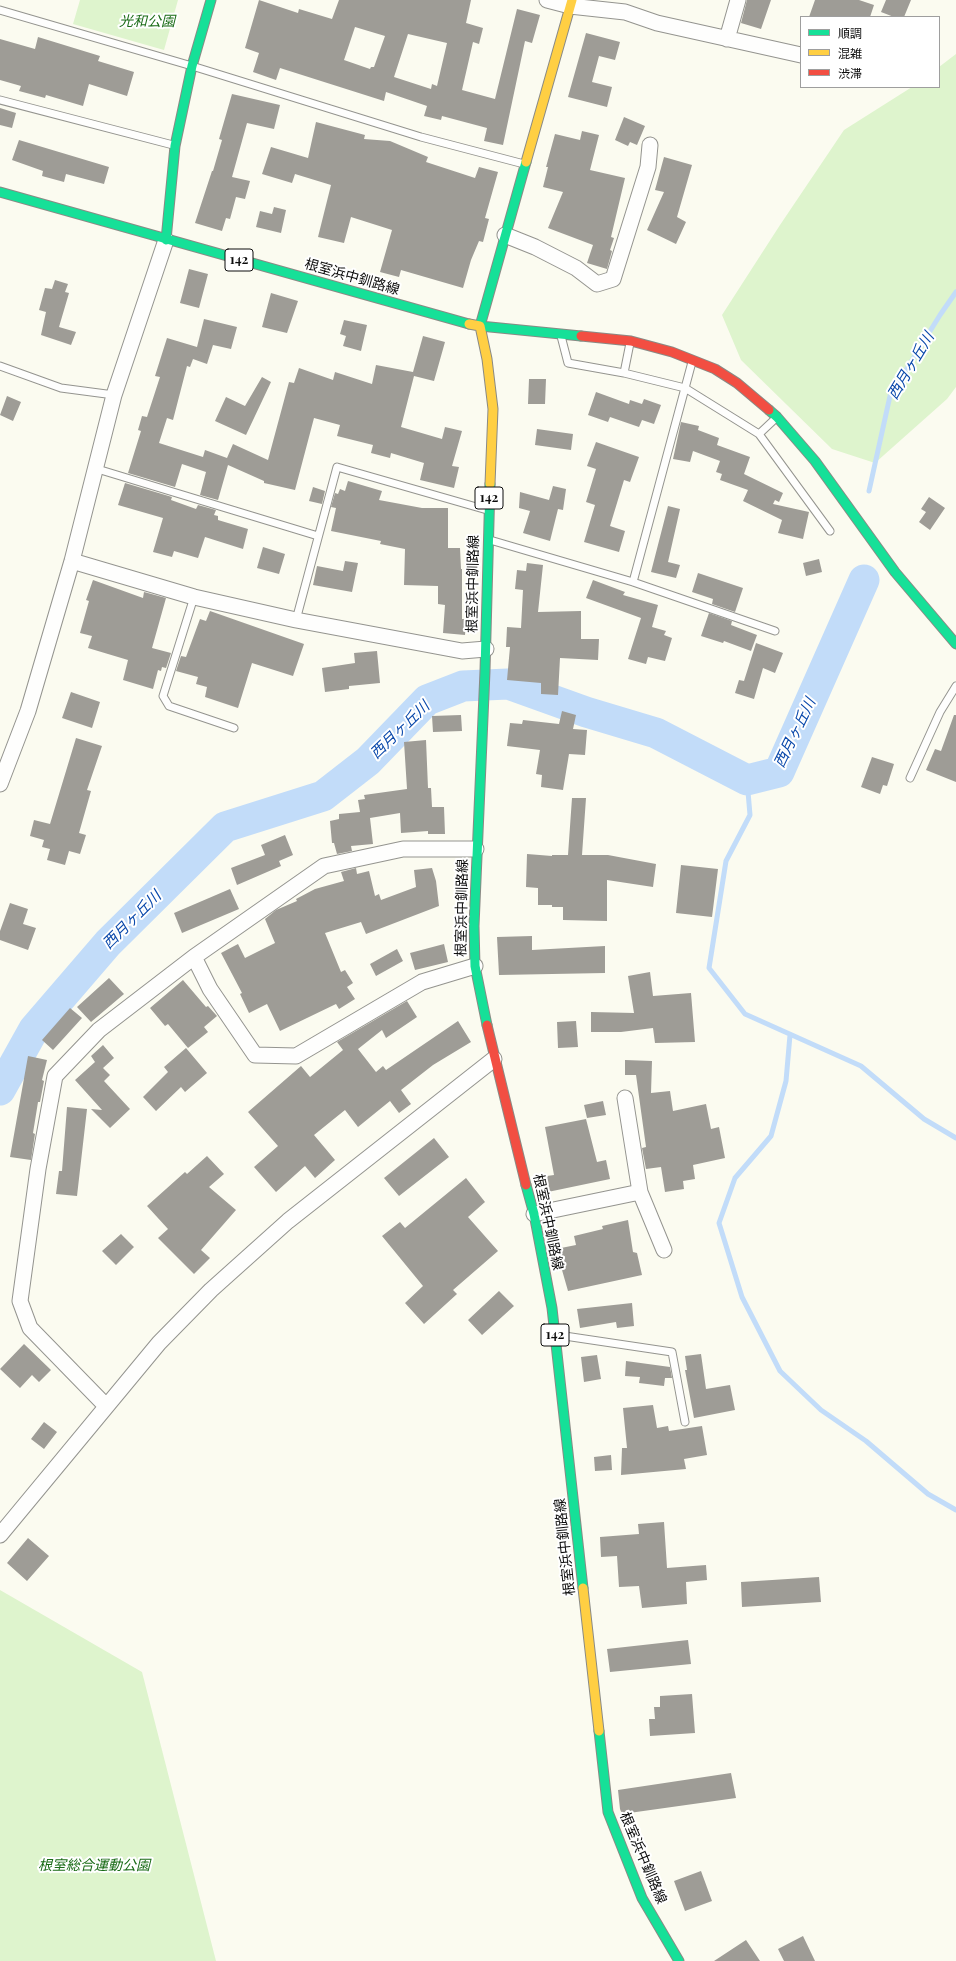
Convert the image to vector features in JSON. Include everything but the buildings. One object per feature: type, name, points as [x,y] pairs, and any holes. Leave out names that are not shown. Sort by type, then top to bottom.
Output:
[{"type":"main road","points":[[166,240],[175,146],[192,66],[211,0]]},
{"type":"main road","points":[[571,3],[524,164],[506,235],[480,326],[561,336],[631,341],[672,352],[715,370],[737,383],[777,417],[815,461],[895,572],[956,644]]},
{"type":"main road","name":"根室浜中釧路線","points":[[0,192],[456,321],[480,326],[487,359],[494,410],[489,510],[486,649],[476,849],[474,926],[475,966],[494,1059],[534,1214],[555,1334],[608,1812],[642,1898],[679,1961]]},
{"type":"street","points":[[547,0],[625,12],[657,23],[800,55]]},
{"type":"street","points":[[727,39],[738,0]]},
{"type":"street","points":[[506,235],[535,247],[576,268],[597,284],[614,280],[648,167],[650,145]]},
{"type":"street","points":[[0,784],[28,711],[72,561],[94,468],[114,395],[166,240]]},
{"type":"street","points":[[72,561],[194,597],[296,620],[462,651],[486,649]]},
{"type":"street","points":[[106,1406],[30,1328],[20,1301],[38,1169],[55,1076],[99,1030],[194,957],[324,866],[403,848],[476,849]]},
{"type":"street","points":[[194,957],[210,988],[255,1055],[296,1056],[422,982],[475,966]]},
{"type":"street","points":[[0,1535],[159,1343],[211,1290],[294,1217],[494,1059]]},
{"type":"street","points":[[625,1098],[640,1192],[664,1250]]},
{"type":"street","points":[[534,1214],[640,1192]]},
{"type":"lane","points":[[0,10],[192,66],[421,137],[524,164]]},
{"type":"lane","points":[[0,100],[175,146]]},
{"type":"lane","points":[[561,336],[568,363],[624,372],[685,388],[759,434],[830,531]]},
{"type":"lane","points":[[624,372],[631,341]]},
{"type":"lane","points":[[633,582],[692,360]]},
{"type":"lane","points":[[0,366],[61,388],[114,395]]},
{"type":"lane","points":[[759,434],[777,417]]},
{"type":"lane","points":[[296,620],[338,467],[489,510]]},
{"type":"lane","points":[[94,468],[318,536]]},
{"type":"lane","points":[[488,540],[633,582],[775,631]]},
{"type":"lane","points":[[194,597],[163,696],[169,706],[234,728]]},
{"type":"lane","points":[[910,778],[940,712],[956,686]]},
{"type":"lane","points":[[555,1334],[672,1352],[685,1422]]},
{"type":"green space","name":"光和公園","points":[[80,0],[178,0],[164,50],[73,24]]},
{"type":"green space","points":[[956,54],[956,387],[947,399],[875,463],[832,449],[741,360],[722,315],[844,130],[910,88],[940,88],[940,66]]},
{"type":"green space","name":"根室総合運動公園","points":[[0,1590],[142,1672],[216,1961],[0,1961]]},
{"type":"waterway","name":"西月ヶ丘川","points":[[869,491],[890,396],[956,292]]},
{"type":"waterway","name":"西月ヶ丘川","points":[[0,1090],[34,1029],[108,943],[225,827],[323,796],[368,761],[427,700],[463,686],[508,684],[586,712],[656,733],[747,780],[779,772],[864,580]]},
{"type":"waterway","points":[[747,780],[750,815],[726,861],[709,968],[745,1014],[861,1066],[924,1119],[956,1138]]},
{"type":"waterway","points":[[790,1035],[786,1081],[771,1136],[735,1178],[719,1223],[742,1297],[780,1371],[821,1410],[866,1441],[928,1494],[956,1510]]},
{"type":"traffic: fast","points":[[166,240],[175,146],[192,66],[211,0]]},
{"type":"traffic: fast","points":[[526,162],[480,326],[581,336]]},
{"type":"traffic: fast","points":[[0,192],[469,324]]},
{"type":"traffic: fast","points":[[769,410],[777,417],[815,461],[895,572],[956,644]]},
{"type":"traffic: fast","points":[[487,1025],[475,966],[474,926],[485,671],[490,484]]},
{"type":"traffic: fast","points":[[526,1185],[534,1214],[552,1308],[583,1588]]},
{"type":"traffic: fast","points":[[599,1731],[608,1812],[642,1898],[679,1961]]},
{"type":"traffic: slow","points":[[526,162],[572,0]]},
{"type":"traffic: slow","points":[[469,324],[480,326],[487,359],[493,409],[490,484]]},
{"type":"traffic: slow","points":[[583,1588],[599,1731]]},
{"type":"traffic: jam","points":[[581,336],[631,341],[672,352],[715,369],[737,383],[769,410]]},
{"type":"traffic: jam","points":[[487,1025],[526,1185]]}]
